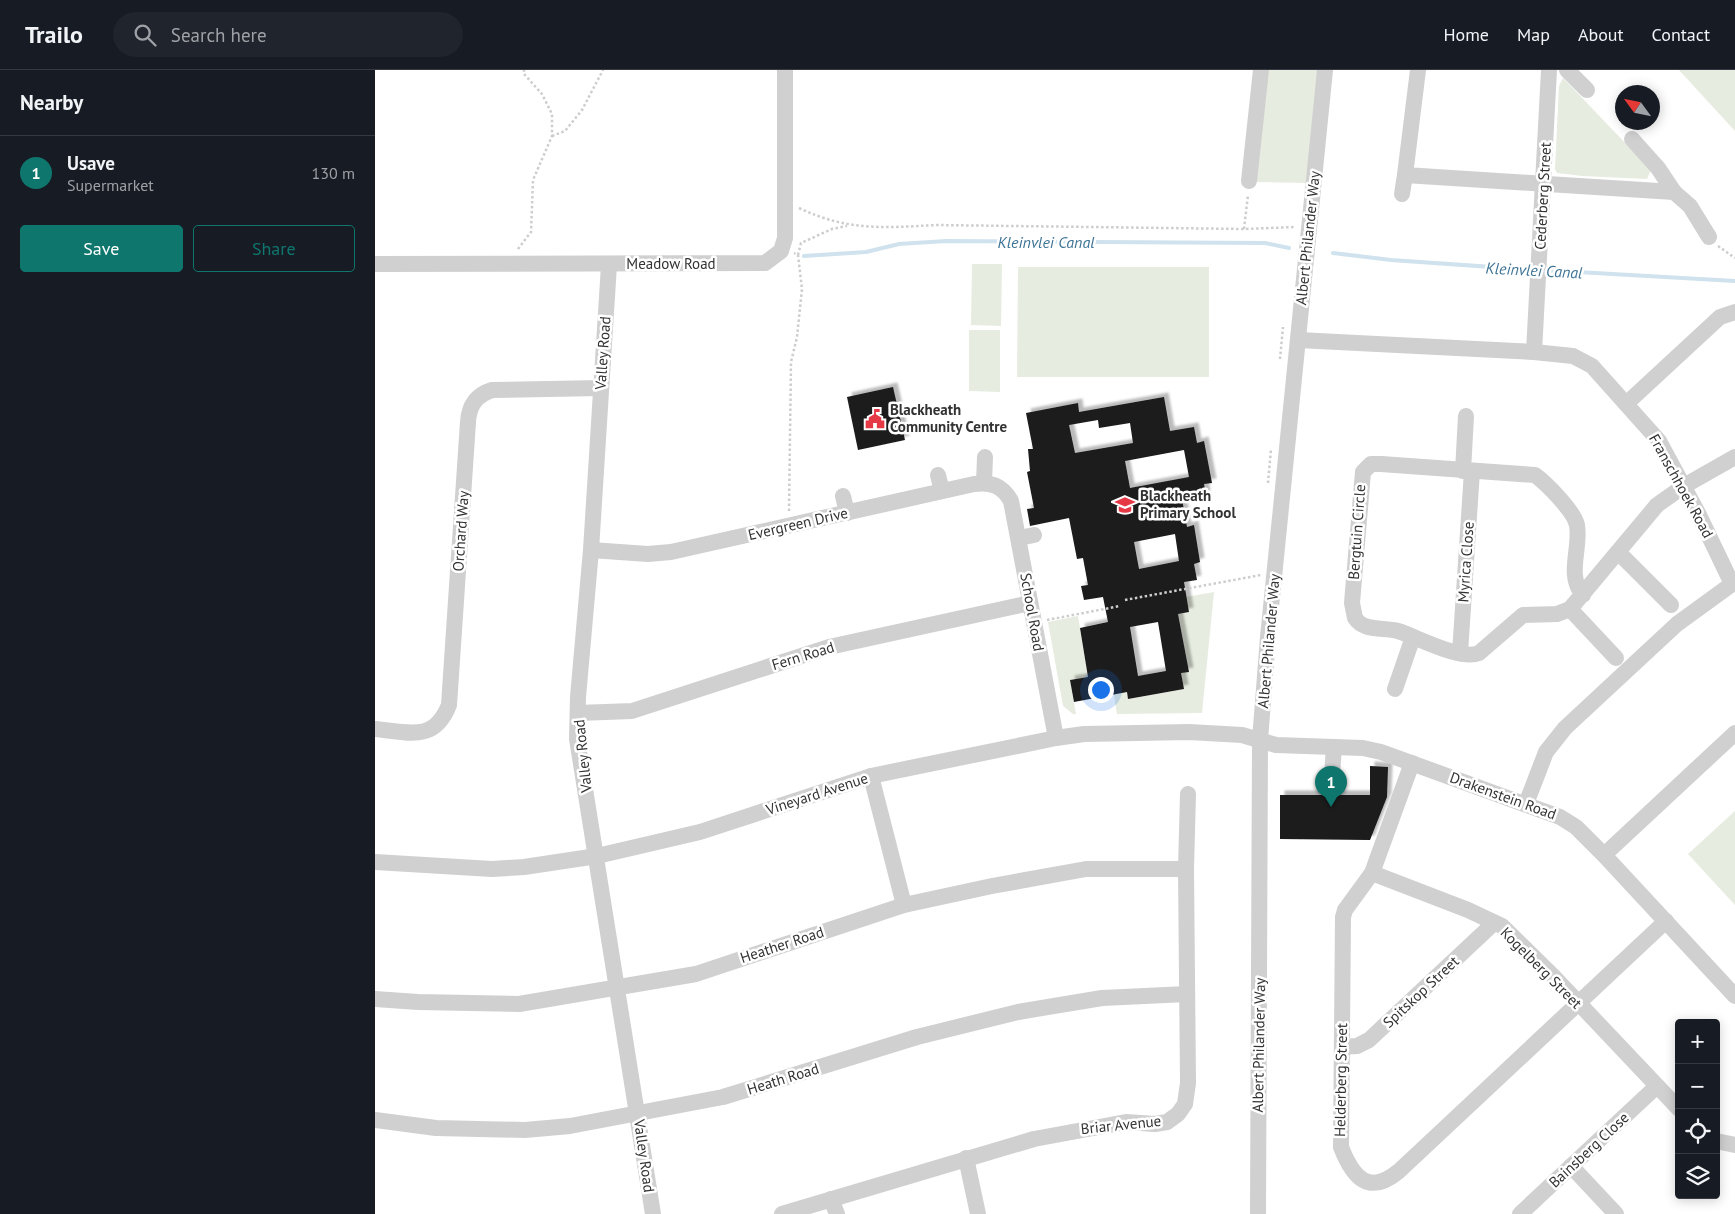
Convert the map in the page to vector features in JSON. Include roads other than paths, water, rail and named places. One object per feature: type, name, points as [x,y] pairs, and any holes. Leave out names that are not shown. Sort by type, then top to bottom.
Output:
[{"type":"street","name":"Meadow Road","points":[[375,264],[758,264],[771,260],[783,247],[786,201],[785,70]]},
{"type":"street","points":[[1249,181],[1261,70]]},
{"type":"street","name":"Albert Philander Way","points":[[1259,1214],[1261,740],[1268,637],[1305,265],[1303,232],[1325,70]]},
{"type":"street","points":[[1402,194],[1418,70]]},
{"type":"street","name":"Cederberg Street","points":[[1534,352],[1549,70]]},
{"type":"street","points":[[1567,70],[1587,90]]},
{"type":"street","points":[[1632,140],[1658,168],[1674,192],[1690,206],[1704,225],[1709,237]]},
{"type":"street","points":[[1405,175],[1674,192]]},
{"type":"street","name":"Valley Road","points":[[609,265],[577,739],[653,1214]]},
{"type":"street","points":[[1627,403],[1720,317],[1735,312]]},
{"type":"street","name":"Franschhoek Road","points":[[1298,340],[1534,352],[1580,358],[1592,366],[1659,441],[1684,486],[1733,585],[1677,624],[1565,728],[1546,752],[1525,804]]},
{"type":"street","name":"Orchard Way","points":[[375,729],[421,733],[430,731],[444,718],[449,705],[467,422],[473,403],[484,393],[492,390],[601,388]]},
{"type":"street","name":"Myrica Close","points":[[1460,653],[1467,471],[1466,416]]},
{"type":"street","points":[[984,483],[985,457]]},
{"type":"street","points":[[1616,658],[1570,609],[1657,505],[1684,486],[1735,457]]},
{"type":"street","name":"Bergtuin Circle","points":[[1570,609],[1557,614],[1523,615],[1479,653],[1472,655],[1460,653],[1392,630],[1364,626],[1353,615],[1361,475],[1368,466],[1376,464],[1467,471],[1516,472],[1535,475],[1565,506],[1573,516],[1577,526],[1575,582],[1583,595]]},
{"type":"street","points":[[938,475],[942,491]]},
{"type":"street","name":"Evergreen Drive","points":[[591,550],[648,554],[665,553],[942,491],[984,483],[1002,488]]},
{"type":"street","name":"School Road","points":[[1002,488],[1011,501],[1026,537],[1030,603],[1056,738]]},
{"type":"street","points":[[843,496],[847,513]]},
{"type":"street","points":[[1618,552],[1671,606]]},
{"type":"street","name":"Fern Road","points":[[578,713],[632,711],[829,647],[1030,603]]},
{"type":"street","points":[[1395,689],[1413,637]]},
{"type":"street","name":"Vineyard Avenue","points":[[375,862],[492,869],[524,867],[597,856],[699,832],[871,776],[1084,734],[1189,732],[1242,735],[1261,740]]},
{"type":"street","points":[[1604,855],[1735,733]]},
{"type":"street","name":"Drakenstein Road","points":[[1261,740],[1276,745],[1371,749],[1568,821],[1604,855],[1735,996]]},
{"type":"street","points":[[1331,789],[1334,747]]},
{"type":"street","name":"Helderberg Street","points":[[1412,763],[1372,873],[1344,914],[1341,1147],[1352,1168],[1363,1180],[1380,1184],[1399,1171],[1666,921]]},
{"type":"street","points":[[871,776],[904,904]]},
{"type":"street","name":"Briar Avenue","points":[[782,1214],[834,1206],[965,1158],[1034,1139],[1125,1122],[1155,1124],[1167,1122],[1179,1114],[1185,1104],[1188,1083],[1186,869],[1188,794]]},
{"type":"street","name":"Heather Road","points":[[375,999],[418,1002],[519,1004],[696,974],[904,904],[1085,869],[1186,869]]},
{"type":"street","name":"Kogelberg Street","points":[[1372,873],[1468,910],[1502,926],[1554,976],[1578,1004],[1675,1105]]},
{"type":"street","name":"Spitskop Street","points":[[1342,1048],[1357,1046],[1369,1040],[1494,923]]},
{"type":"street","name":"Heath Road","points":[[375,1120],[436,1128],[525,1130],[570,1126],[723,1097],[917,1037],[1018,1012],[1102,998],[1187,994]]},
{"type":"street","name":"Bainsberg Close","points":[[1521,1214],[1657,1086]]},
{"type":"street","points":[[1720,1142],[1735,1145]]},
{"type":"street","points":[[965,1158],[978,1214]]},
{"type":"street","points":[[1571,1166],[1616,1214]]},
{"type":"waterway","name":"Kleinvlei Canal","points":[[804,256],[866,252],[899,244],[946,241],[1265,243],[1289,248]]},
{"type":"waterway","name":"Kleinvlei Canal","points":[[1333,253],[1391,260],[1535,270]]},
{"type":"waterway","name":"Kleinvlei Canal","points":[[1542,270],[1735,281]]},
{"type":"place","name":"Blackheath Community Centre","points":[[875,419]]},
{"type":"place","name":"Blackheath Primary School","points":[[1125,505]]},
{"type":"place","name":"Usave","points":[[1331,807]]}]
